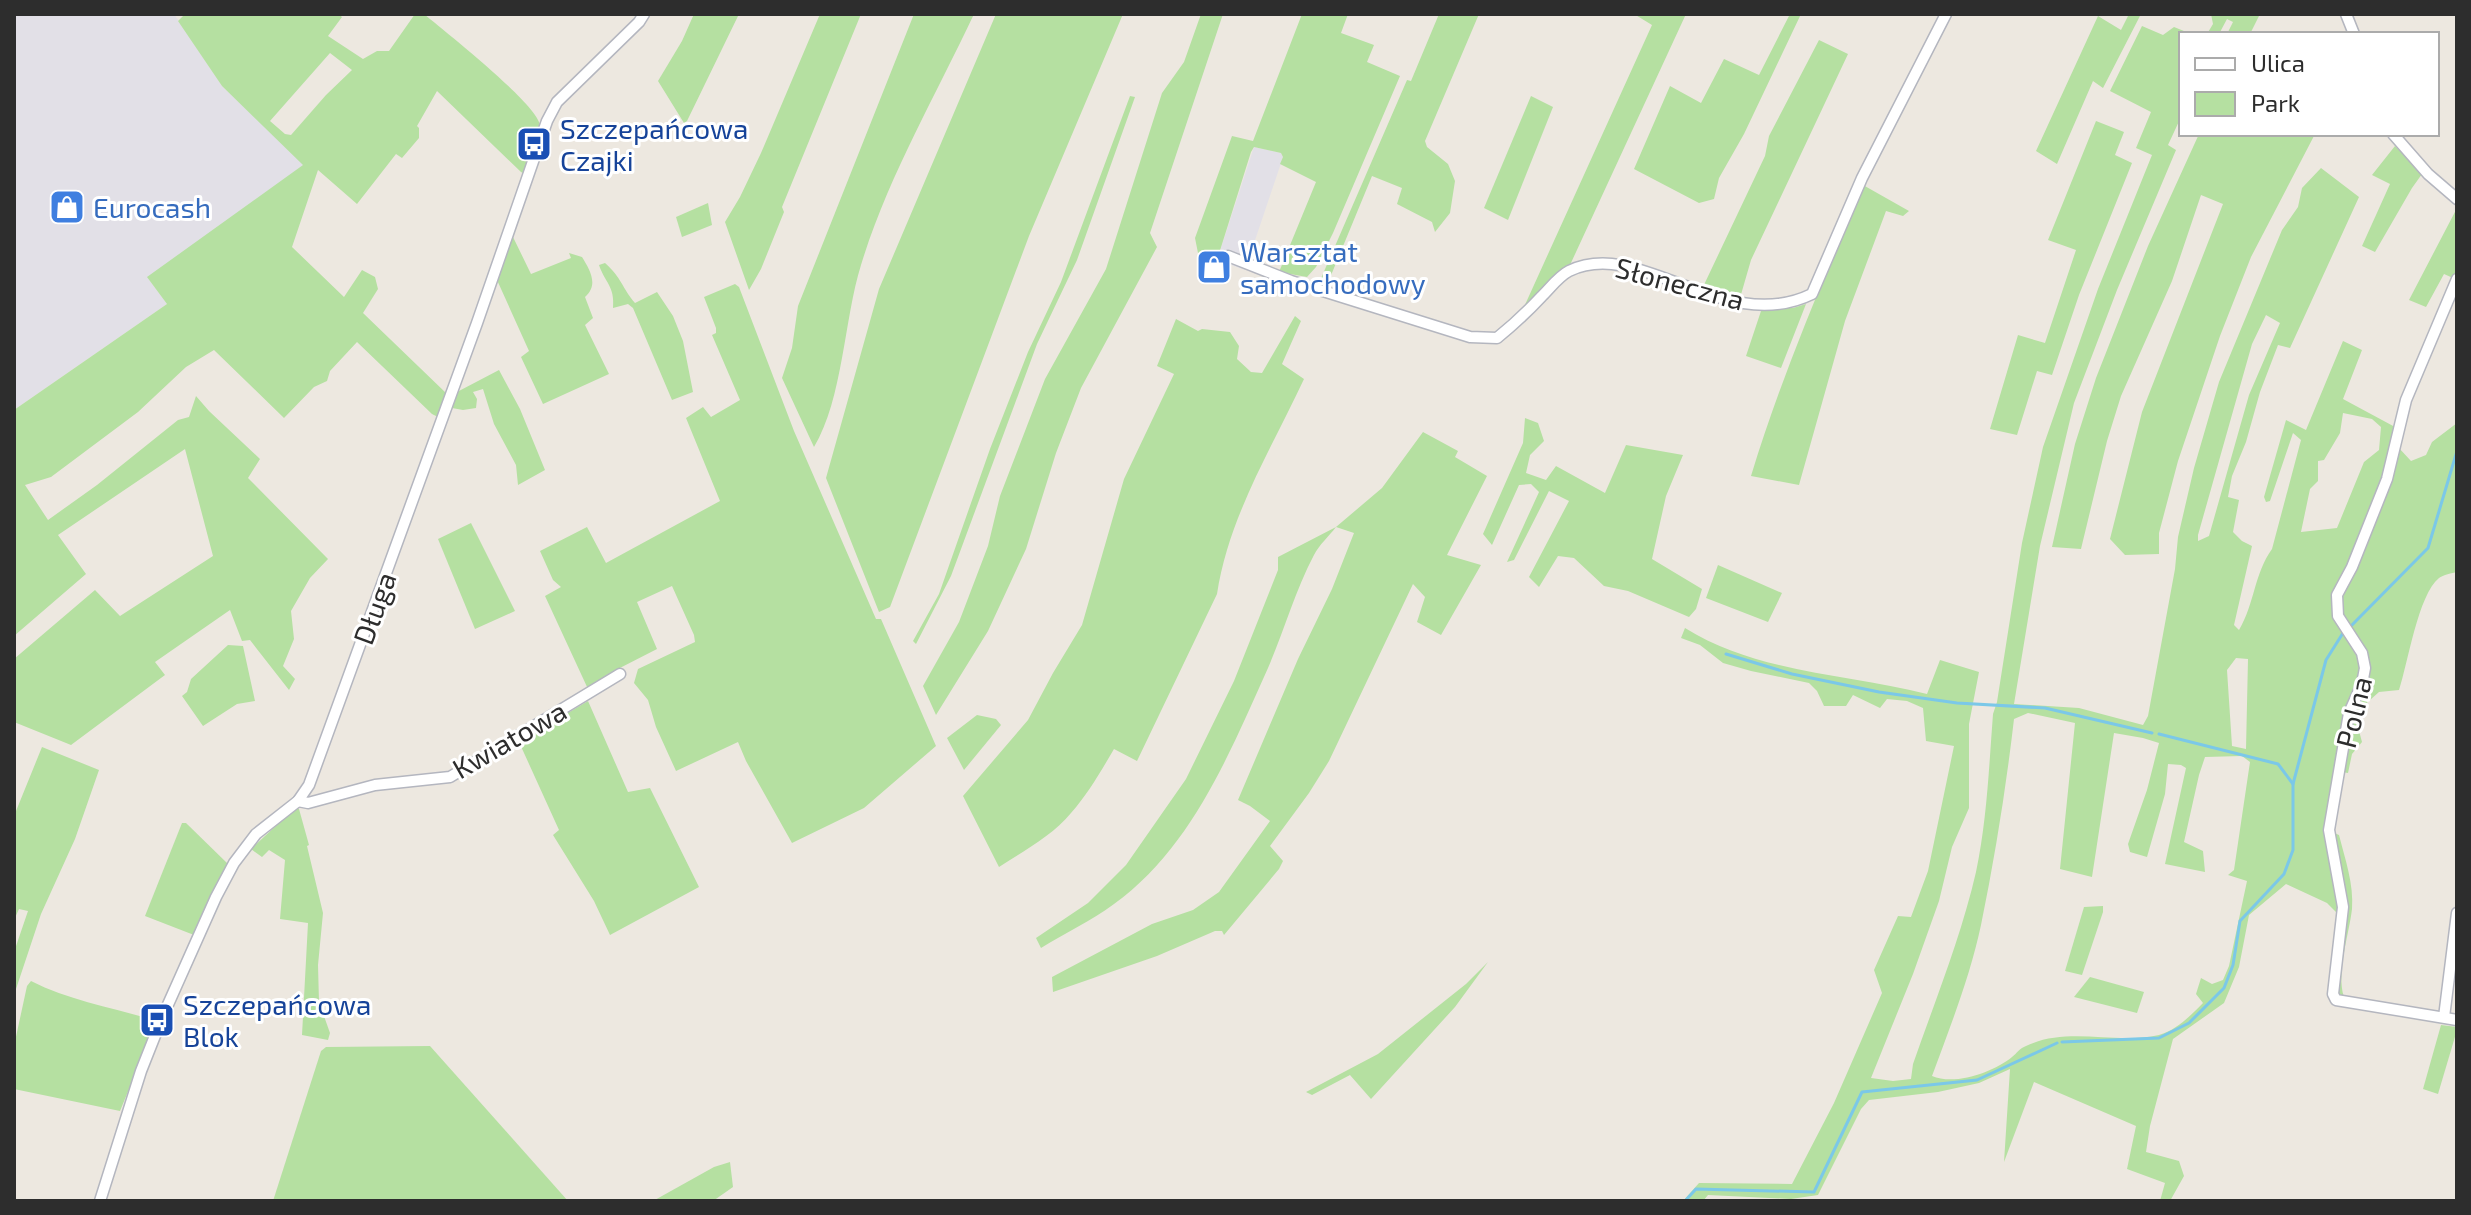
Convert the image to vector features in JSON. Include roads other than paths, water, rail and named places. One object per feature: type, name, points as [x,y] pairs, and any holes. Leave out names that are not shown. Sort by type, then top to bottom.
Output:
[{"type":"street","name":"Długa","points":[[100,1201],[141,1071],[216,897],[234,863],[256,834],[298,801],[309,785],[547,121],[557,102],[644,14]]},
{"type":"street","name":"Słoneczna","points":[[1228,256],[1291,281],[1470,337],[1497,338],[1566,272],[1604,263],[1626,266],[1736,303],[1794,303],[1812,294],[1862,178],[1946,14]]},
{"type":"street","points":[[2395,136],[2428,174],[2457,199]]},
{"type":"street","name":"Polna","points":[[2457,279],[2406,400],[2381,494],[2352,567],[2337,595],[2338,616],[2362,653],[2365,668],[2362,684],[2349,713],[2329,830],[2343,907],[2333,994],[2336,1000],[2457,1020]]},
{"type":"street","name":"Kwiatowa","points":[[298,801],[308,803],[375,785],[450,777],[620,674]]},
{"type":"street","points":[[2444,1017],[2457,913]]},
{"type":"waterway","points":[[2351,626],[2428,548],[2457,451]]},
{"type":"waterway","points":[[2062,1042],[2159,1038],[2189,1023],[2224,988],[2233,965],[2240,921],[2284,874],[2293,850],[2293,784],[2326,660],[2343,633]]},
{"type":"waterway","points":[[1726,654],[1792,674],[1879,692],[1957,703],[2045,708],[2152,733]]},
{"type":"waterway","points":[[2159,734],[2278,764],[2293,784]]},
{"type":"waterway","points":[[1685,1201],[1696,1189],[1814,1192],[1862,1092],[1977,1080],[2057,1043]]},
{"type":"place","name":"Szczepańcowa Czajki","points":[[534,144]]},
{"type":"place","name":"Eurocash","points":[[67,207]]},
{"type":"place","name":"Warsztat samochodowy","points":[[1214,267]]},
{"type":"place","name":"Szczepańcowa Blok","points":[[157,1020]]}]
